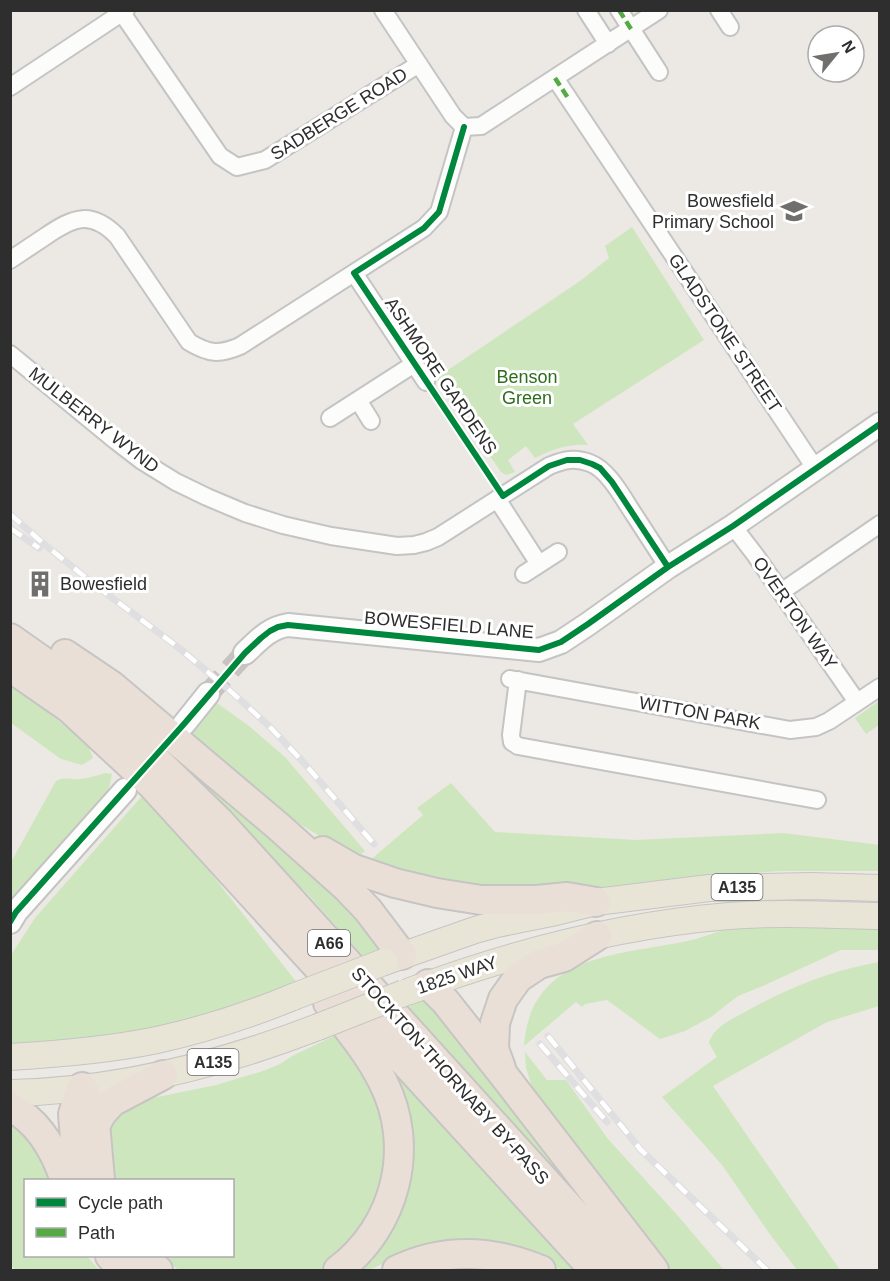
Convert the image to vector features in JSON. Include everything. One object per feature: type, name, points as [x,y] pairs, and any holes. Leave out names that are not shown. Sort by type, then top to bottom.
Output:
[{"type":"highway","name":"A66","points":[[10,618],[111,685],[279,827],[346,887],[368,910],[393,958]]},
{"type":"highway","name":"STOCKTON-THORNABY BY-PASS","points":[[10,638],[84,690],[219,822],[626,1270]]},
{"type":"highway","name":"STOCKTON-THORNABY BY-PASS","points":[[10,667],[69,708],[152,786],[594,1270]]},
{"type":"highway","points":[[279,827],[354,869],[395,883],[437,893],[480,900],[537,900],[567,897],[596,902]]},
{"type":"highway","name":"A66","points":[[240,883],[373,1064],[394,1111],[399,1142],[399,1163],[389,1203],[370,1239],[338,1270]]},
{"type":"highway","points":[[502,1073],[494,1049],[494,1040],[495,1023],[503,999],[518,978],[539,964],[564,957],[597,936]]},
{"type":"highway","points":[[416,989],[445,1001],[654,1270]]},
{"type":"highway","name":"A135","points":[[95,1126],[102,1113],[112,1102],[163,1075]]},
{"type":"highway","points":[[82,1088],[94,1111],[100,1179]]},
{"type":"highway","points":[[80,1179],[76,1165],[73,1114],[82,1088]]},
{"type":"highway","points":[[10,1107],[20,1111],[32,1121],[43,1135],[65,1179]]},
{"type":"highway","points":[[397,1270],[430,1258],[474,1254],[517,1261],[541,1270]]},
{"type":"highway","points":[[111,1257],[123,1270]]},
{"type":"highway","points":[[142,1257],[158,1270]]},
{"type":"main road","name":"1825 WAY","points":[[10,1057],[80,1052],[170,1037],[235,1018],[393,958],[475,930],[596,902],[709,888],[811,886],[879,888]]},
{"type":"main road","name":"1825 WAY","points":[[10,1093],[82,1088],[189,1069],[263,1048],[456,974],[522,954],[597,936],[730,916],[805,914],[879,916]]},
{"type":"main road","points":[[393,958],[416,989]]},
{"type":"main road","points":[[80,1052],[82,1088]]},
{"type":"street","points":[[383,10],[453,116],[465,128]]},
{"type":"street","points":[[586,10],[608,44]]},
{"type":"street","points":[[619,10],[659,72]]},
{"type":"street","points":[[465,128],[481,126],[659,10]]},
{"type":"street","points":[[719,10],[730,27]]},
{"type":"street","points":[[10,87],[122,12]]},
{"type":"street","name":"SADBERGE ROAD","points":[[122,12],[220,156],[237,166],[265,160],[419,64]]},
{"type":"street","name":"GLADSTONE STREET","points":[[555,78],[815,468]]},
{"type":"street","points":[[10,260],[71,221],[84,219],[96,221],[107,226],[117,236],[189,342],[202,350],[216,353],[227,352],[240,346],[424,228],[439,212],[465,128]]},
{"type":"street","name":"ASHMORE GARDENS","points":[[354,273],[426,382]]},
{"type":"street","name":"MULBERRY WYND","points":[[10,354],[142,460],[176,482],[245,513],[331,536],[397,546],[414,545],[438,537],[549,465],[567,459],[580,460],[600,468],[612,482],[668,567]]},
{"type":"street","name":"ASHMORE GARDENS","points":[[330,417],[414,363]]},
{"type":"street","points":[[358,400],[371,420]]},
{"type":"street","name":"BOWESFIELD LANE","points":[[246,653],[270,631],[288,626],[539,650],[561,642],[879,424]]},
{"type":"street","points":[[497,499],[539,564]]},
{"type":"street","points":[[780,592],[879,524]]},
{"type":"street","name":"OVERTON WAY","points":[[732,526],[756,556],[857,702]]},
{"type":"street","points":[[524,574],[558,552]]},
{"type":"street","name":"WITTON PARK","points":[[817,800],[518,746],[512,742],[511,735],[514,680],[790,730],[816,727],[829,721],[879,687]]},
{"type":"street","points":[[184,724],[208,694]]},
{"type":"street","points":[[10,922],[16,912],[125,790]]},
{"type":"green space","name":"Benson Green","points":[[632,227],[704,340],[573,424],[588,445],[561,448],[535,458],[526,446],[508,460],[515,472],[506,475],[501,472],[436,378],[580,281],[609,258],[605,246]]},
{"type":"green space","points":[[10,681],[88,745],[93,758],[82,765],[61,759],[11,723]]},
{"type":"green space","points":[[879,701],[879,725],[866,734],[855,718]]},
{"type":"green space","points":[[217,703],[249,726],[285,757],[365,851],[357,858],[286,815],[191,732]]},
{"type":"green space","points":[[192,772],[331,887],[386,955],[364,957],[303,889],[298,892],[195,780]]},
{"type":"green space","points":[[105,773],[112,774],[106,803],[11,900],[11,862],[56,781],[65,778],[87,778]]},
{"type":"green space","points":[[451,783],[495,832],[636,840],[783,833],[880,845],[879,871],[780,871],[699,877],[553,894],[475,893],[368,862],[423,815],[417,808]]},
{"type":"green space","points":[[142,796],[173,825],[298,984],[209,1021],[118,1039],[11,1048],[11,955],[35,918]]},
{"type":"green space","points":[[804,925],[879,925],[879,950],[841,950],[738,996],[711,1017],[685,1031],[660,1039],[607,1000],[585,1004],[582,1007],[576,1002],[524,1046],[530,1016],[542,994],[559,977],[580,965],[630,951],[690,941],[729,929]]},
{"type":"green space","points":[[879,962],[879,1006],[827,1022],[713,1086],[840,1270],[797,1270],[722,1165],[662,1097],[717,1057],[709,1041],[715,1032],[729,1021],[775,996],[809,982],[844,970]]},
{"type":"green space","points":[[435,995],[646,1270],[477,1088],[407,1006],[410,1005],[409,1003]]},
{"type":"green space","points":[[338,1034],[362,1065],[386,1115],[384,1194],[337,1261],[321,1270],[179,1270],[160,1257],[234,1257],[234,1179],[113,1179],[109,1131],[111,1121],[133,1102],[216,1085],[263,1071]]},
{"type":"green space","points":[[364,1036],[582,1270],[563,1270],[547,1263],[400,1256],[369,1270],[352,1270],[403,1197]]},
{"type":"green space","points":[[525,1052],[547,1080],[566,1080],[608,1139],[724,1270],[668,1270],[533,1090],[526,1068]]},
{"type":"green space","points":[[10,1112],[56,1179],[24,1179],[24,1257],[88,1257],[99,1270],[15,1270],[11,1265]]},
{"type":"tunnel","points":[[208,694],[245,653]]},
{"type":"railway","points":[[10,514],[99,588],[179,648],[269,726],[374,844]]},
{"type":"railway","points":[[10,528],[39,548]]},
{"type":"railway","points":[[548,1036],[641,1150],[767,1270]]},
{"type":"railway","points":[[540,1044],[607,1122]]},
{"type":"marked path","points":[[619,10],[631,29]]},
{"type":"marked path","points":[[555,78],[568,98]]},
{"type":"cycle path","points":[[464,127],[439,212],[424,228],[354,273],[503,496],[549,466],[567,460],[580,460],[592,464],[600,468],[612,482],[668,567]]},
{"type":"cycle path","points":[[10,922],[16,912],[245,653],[270,631],[288,625],[539,650],[561,642],[880,424]]},
{"type":"place","name":"Bowesfield Primary School","points":[[794,211]]},
{"type":"place","name":"Bowesfield","points":[[40,584]]}]
